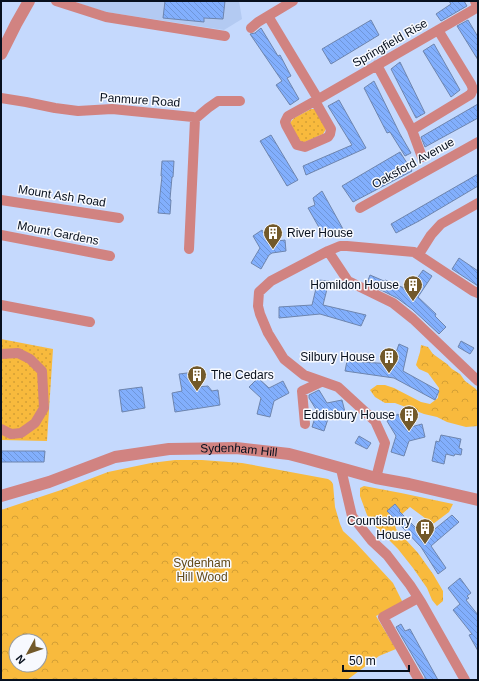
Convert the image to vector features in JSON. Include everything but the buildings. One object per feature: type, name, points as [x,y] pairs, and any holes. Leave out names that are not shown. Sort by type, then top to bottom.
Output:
[{"type":"street","points":[[1,54],[29,1]]},
{"type":"street","points":[[56,1],[106,17],[225,36]]},
{"type":"street","points":[[251,28],[258,22],[293,1]]},
{"type":"street","points":[[476,1],[478,6]]},
{"type":"street","name":"Springfield Rise","points":[[316,100],[478,6]]},
{"type":"street","points":[[268,16],[316,100],[331,129],[328,137],[305,147],[297,145],[286,125],[288,116],[316,100]]},
{"type":"street","points":[[412,130],[472,94],[473,89],[471,84],[438,30]]},
{"type":"street","points":[[377,65],[412,130],[422,157]]},
{"type":"street","name":"Panmure Road","points":[[1,98],[54,108],[78,110],[112,109],[193,117],[195,119]]},
{"type":"street","points":[[189,249],[195,119],[218,101],[240,101]]},
{"type":"street","name":"Oaksford Avenue","points":[[360,208],[478,142]]},
{"type":"street","name":"Mount Ash Road","points":[[1,200],[119,218]]},
{"type":"street","points":[[419,254],[431,235],[441,224],[478,203]]},
{"type":"street","name":"Mount Gardens","points":[[1,235],[110,256]]},
{"type":"street","points":[[376,478],[385,442],[375,421],[338,387],[320,382],[304,375],[284,359],[268,332],[260,314],[258,306],[259,292],[271,281],[328,251],[340,246],[347,246],[414,252],[478,293]]},
{"type":"street","points":[[328,251],[348,282],[393,303],[413,319],[478,381]]},
{"type":"street","points":[[1,305],[90,322]]},
{"type":"street","points":[[1,354],[18,353],[30,359],[42,371],[44,408],[35,423],[21,433],[11,434],[1,429]]},
{"type":"street","points":[[305,424],[302,391],[320,382]]},
{"type":"street","name":"Sydenham Hill","points":[[1,496],[49,482],[115,457],[169,449],[236,448],[288,454],[376,478],[478,500]]},
{"type":"street","points":[[341,469],[352,516],[371,540],[387,555],[405,579],[418,598],[465,680]]},
{"type":"street","points":[[418,598],[383,617],[419,680]]},
{"type":"shaded area","points":[[72,1],[239,1],[242,19],[224,30],[106,12]]},
{"type":"green space","points":[[311,109],[315,109],[326,129],[323,134],[302,142],[299,140],[290,123],[294,118]]},
{"type":"green space","points":[[1,339],[53,349],[47,441],[1,440]]},
{"type":"green space","points":[[421,345],[428,347],[433,354],[460,374],[465,381],[476,389],[478,393],[478,426],[466,427],[447,422],[437,417],[424,414],[395,403],[385,403],[375,397],[370,390],[377,385],[385,385],[421,402],[430,404],[438,398],[439,388],[428,373],[419,369],[416,365]]},
{"type":"green space","name":"Sydenham Hill Wood","points":[[175,460],[202,460],[242,463],[328,479],[333,484],[335,507],[343,531],[393,583],[403,603],[376,616],[396,649],[379,656],[347,680],[1,680],[1,510],[61,490],[108,472],[151,463]]},
{"type":"green space","points":[[364,486],[453,504],[449,512],[433,524],[410,507],[394,521],[396,529],[418,553],[443,591],[443,601],[437,606],[413,568],[367,515],[360,496],[360,488]]},
{"type":"place","name":"River House","points":[[273,250]]},
{"type":"place","name":"Homildon House","points":[[413,302]]},
{"type":"place","name":"Silbury House","points":[[389,374]]},
{"type":"place","name":"The Cedars","points":[[197,392]]},
{"type":"place","name":"Eddisbury House","points":[[409,432]]},
{"type":"place","name":"Countisbury House","points":[[425,545]]}]
